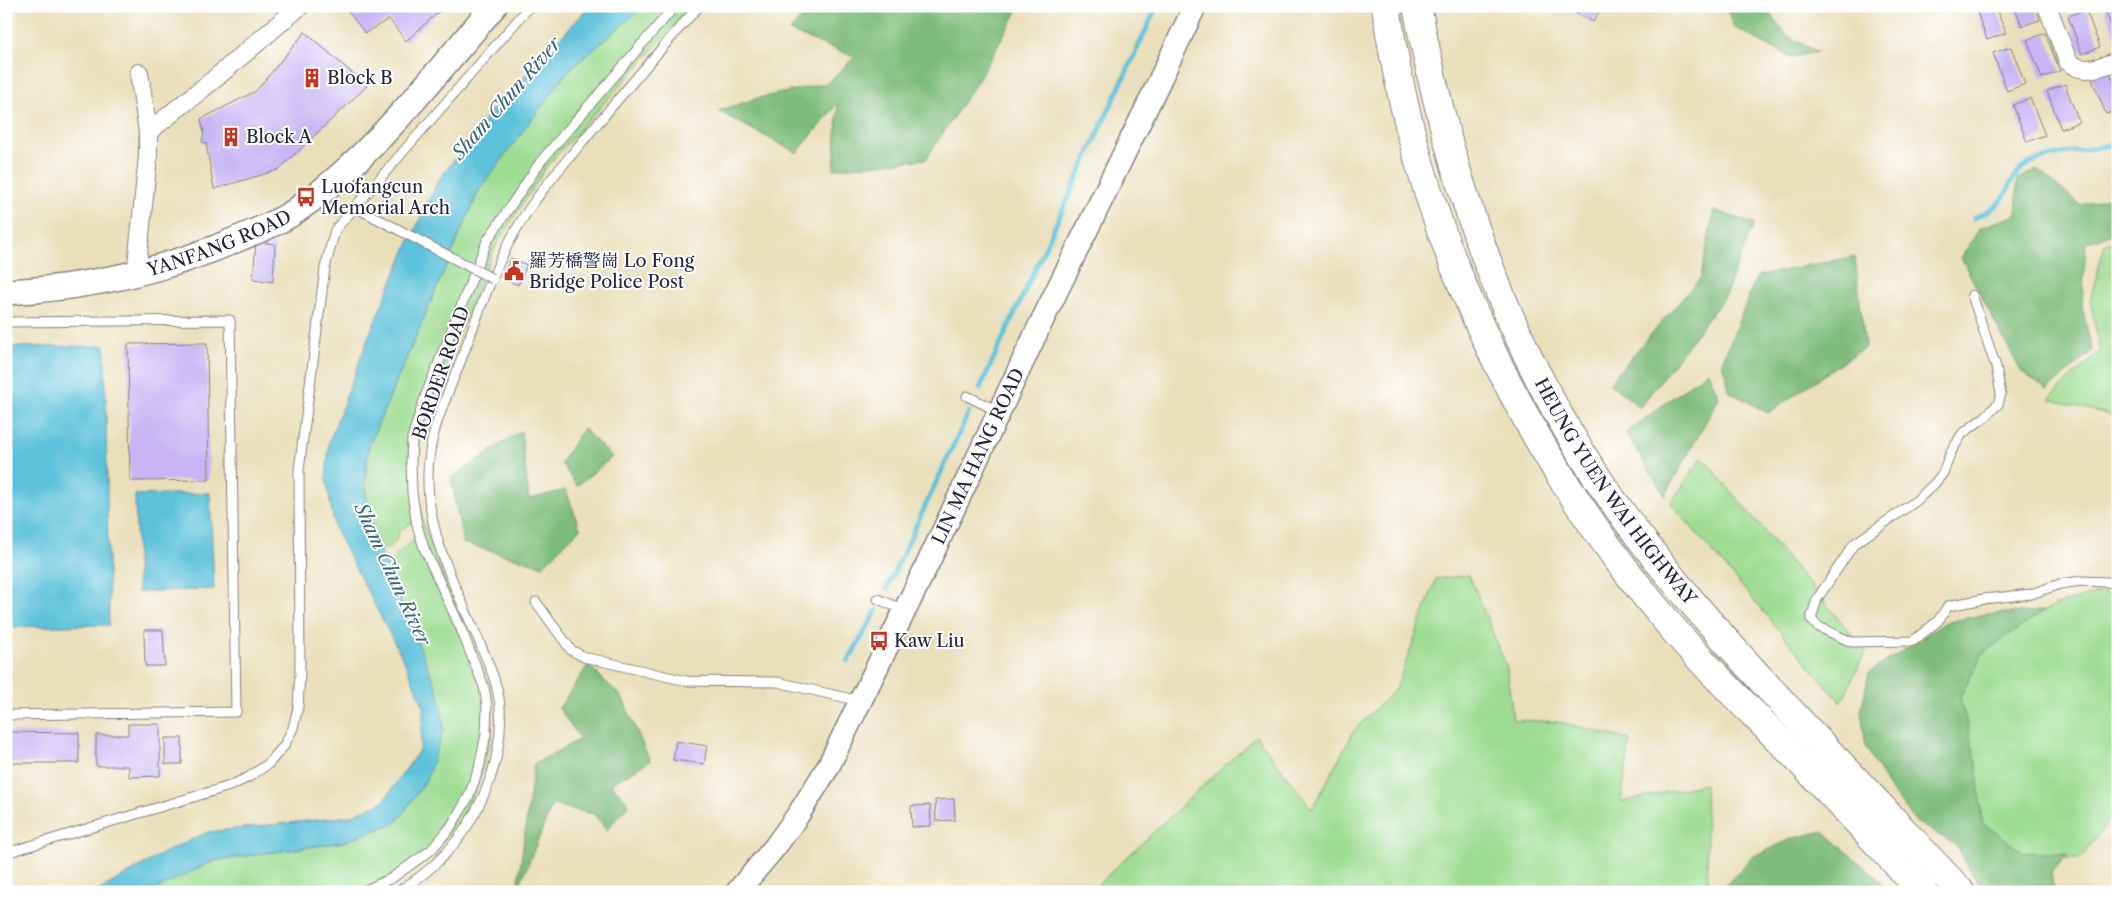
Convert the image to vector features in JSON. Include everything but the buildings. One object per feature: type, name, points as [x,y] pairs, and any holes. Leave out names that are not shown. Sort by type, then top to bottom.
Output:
[{"type":"highway","name":"HEUNG YUEN WAI HIGHWAY","points":[[1417,6],[1431,77],[1453,163],[1472,225],[1492,276],[1540,380],[1595,475],[1652,554],[1705,619],[1961,892]]},
{"type":"highway","name":"HEUNG YUEN WAI HIGHWAY","points":[[1386,8],[1403,98],[1443,233],[1490,348],[1516,400],[1559,474],[1616,558],[1674,631],[1923,892]]},
{"type":"main road","name":"YANFANG ROAD","points":[[6,292],[48,290],[89,285],[136,275],[222,246],[269,226],[300,208],[332,183],[371,145],[494,6]]},
{"type":"street","points":[[148,132],[212,81],[300,6]]},
{"type":"street","name":"LIN MA HANG ROAD","points":[[737,892],[798,816],[828,767],[1195,6]]},
{"type":"street","points":[[2048,6],[2068,62],[2085,70],[2118,60]]},
{"type":"street","points":[[136,275],[148,156],[148,132],[139,73]]},
{"type":"lane","points":[[6,853],[230,786],[249,777],[268,764],[284,746],[293,728],[298,707],[300,671],[299,470],[324,268],[335,230],[530,6]]},
{"type":"lane","points":[[361,892],[392,878],[431,850],[450,828],[471,790],[479,768],[486,734],[487,705],[484,687],[461,629],[424,548],[417,525],[412,492],[412,438],[425,397],[487,241],[541,161],[675,6]]},
{"type":"lane","name":"BORDER ROAD","points":[[397,892],[419,878],[440,860],[466,828],[486,791],[498,749],[500,708],[497,688],[437,540],[429,508],[430,450],[438,422],[493,279],[518,226],[537,198],[664,44],[698,6]]},
{"type":"lane","points":[[355,207],[493,279]]},
{"type":"lane","points":[[1972,294],[1996,367],[2001,394],[1998,404],[1986,416],[1962,434],[1943,473],[1935,483],[1910,506],[1854,544],[1817,599],[1811,619],[1817,626],[1851,642],[1913,641],[1938,621],[1948,606],[1984,599],[2031,594],[2060,584],[2082,580],[2107,582],[2118,586]]},
{"type":"lane","points":[[6,322],[230,320],[236,712],[6,715]]},
{"type":"lane","points":[[967,396],[999,412]]},
{"type":"lane","points":[[878,599],[904,610]]},
{"type":"lane","points":[[536,602],[571,650],[584,657],[686,681],[777,682],[860,701]]},
{"type":"green space","points":[[644,6],[692,6],[547,166],[496,245],[425,413],[419,447],[417,480],[422,520],[451,596],[485,675],[492,701],[491,740],[478,784],[461,820],[437,849],[411,872],[377,892],[150,892],[213,861],[343,842],[397,822],[426,780],[439,697],[386,566],[402,549],[414,541],[415,536],[412,522],[399,531],[396,541],[387,549],[380,549],[371,523],[367,498],[366,473],[369,445],[480,188],[568,71]]},
{"type":"green space","points":[[814,6],[1020,6],[981,75],[926,159],[834,169],[838,103],[797,153],[718,111],[754,99],[827,83],[855,57],[789,31]]},
{"type":"green space","points":[[1726,6],[1764,6],[1787,36],[1818,52],[1791,57],[1733,27]]},
{"type":"green space","points":[[2037,170],[2081,205],[2118,195],[2118,232],[2086,243],[2082,306],[2092,351],[2047,390],[2021,371],[1961,258],[1980,228],[2016,215],[2018,179]]},
{"type":"green space","points":[[1714,210],[1754,224],[1724,298],[1640,407],[1609,383],[1701,277]]},
{"type":"green space","points":[[2118,241],[2118,417],[2049,399],[2100,351],[2090,300],[2105,244]]},
{"type":"green space","points":[[1855,256],[1865,347],[1768,413],[1730,392],[1722,362],[1757,276]]},
{"type":"green space","points":[[1708,371],[1719,398],[1665,496],[1626,433]]},
{"type":"green space","points":[[583,428],[612,457],[577,486],[561,463]]},
{"type":"green space","points":[[521,431],[529,499],[566,490],[580,529],[543,566],[463,543],[451,478]]},
{"type":"green space","points":[[1702,457],[1866,651],[1841,703],[1671,503]]},
{"type":"green space","points":[[1469,575],[1507,668],[1513,720],[1561,722],[1630,740],[1621,802],[1705,784],[1708,882],[1700,892],[1090,892],[1256,736],[1312,809],[1355,729],[1396,689],[1436,579]]},
{"type":"green space","points":[[2101,592],[2118,599],[2118,808],[2081,858],[2031,858],[1983,827],[1973,761],[1956,697],[1978,658],[2008,631],[2056,605]]},
{"type":"green space","points":[[2044,611],[1983,653],[1960,697],[1976,760],[1982,823],[2023,852],[2068,854],[2051,872],[2054,892],[1987,892],[1975,879],[1956,845],[1916,822],[1887,785],[1866,747],[1861,711],[1869,673],[1944,623],[1986,614]]},
{"type":"green space","points":[[588,665],[622,697],[650,761],[611,784],[629,804],[607,830],[594,814],[552,805],[517,892],[534,764],[580,739],[559,708]]},
{"type":"green space","points":[[1823,831],[1878,879],[1889,892],[1717,892],[1752,857],[1791,839]]},
{"type":"water","name":"Sham Chun River","points":[[590,6],[644,6],[568,71],[479,190],[369,445],[364,483],[370,526],[439,694],[444,729],[426,780],[397,822],[343,842],[213,861],[150,892],[96,892],[167,851],[208,832],[350,816],[383,802],[420,749],[424,707],[404,661],[335,529],[326,479],[329,442],[369,336],[405,251],[438,181],[489,114]]},
{"type":"water","points":[[105,346],[109,625],[6,627],[6,347]]},
{"type":"water","points":[[210,493],[214,589],[138,592],[135,495]]},
{"type":"waterway","points":[[980,388],[1157,6]]},
{"type":"waterway","points":[[1974,218],[1997,205],[2016,174],[2032,162],[2056,155],[2118,143]]},
{"type":"waterway","points":[[887,588],[969,412]]},
{"type":"waterway","points":[[848,661],[877,610]]},
{"type":"place","name":"Block B","points":[[312,78]]},
{"type":"place","name":"Block A","points":[[231,137]]},
{"type":"place","name":"Luofangcun Memorial Arch","points":[[306,197]]},
{"type":"place","name":"羅芳橋警崗 Lo Fong Bridge Police Post","points":[[514,271]]},
{"type":"place","name":"Kaw Liu","points":[[879,641]]}]
